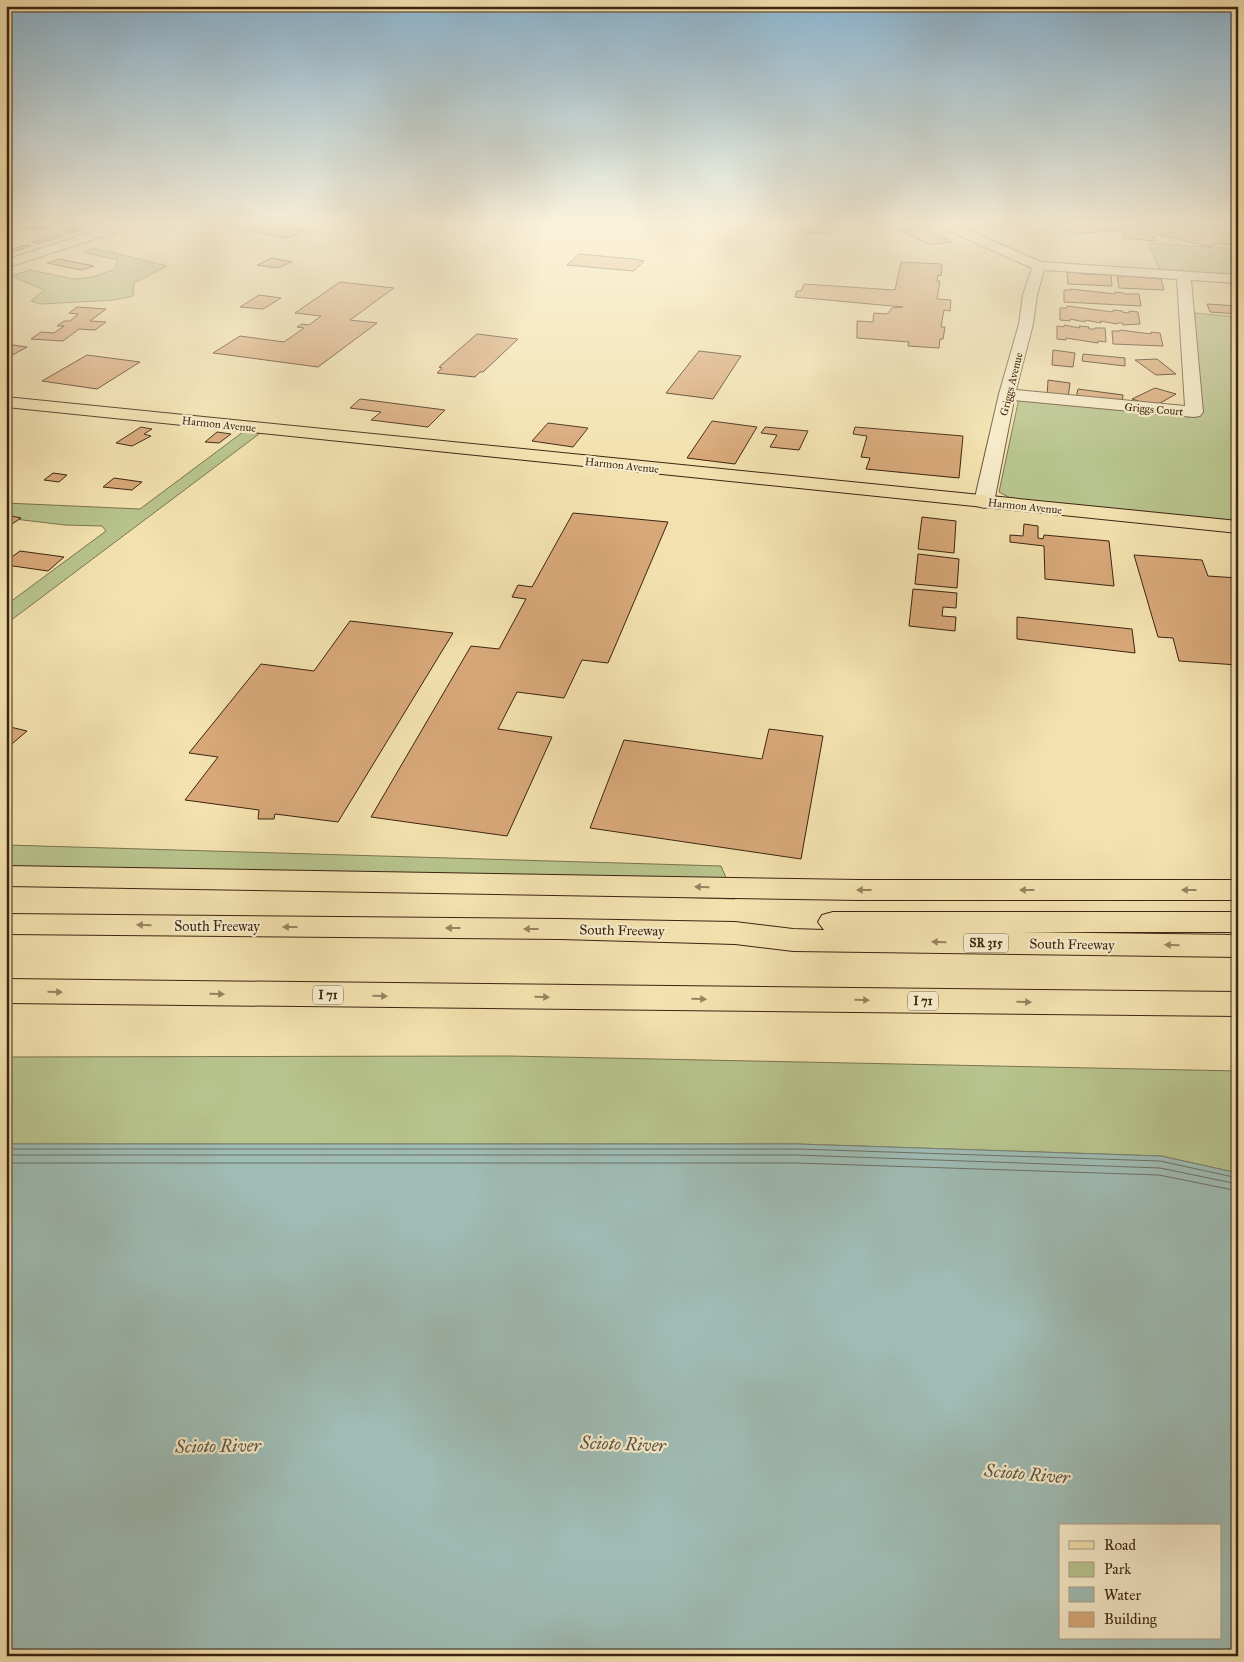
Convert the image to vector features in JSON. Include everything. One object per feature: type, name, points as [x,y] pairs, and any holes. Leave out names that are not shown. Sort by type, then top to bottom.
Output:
[{"type":"main road","name":"Harmon Avenue","points":[[6,402],[1238,527]]},
{"type":"main road","points":[[6,876],[859,890],[1238,890]]},
{"type":"main road","points":[[735,933],[794,922],[1238,922]]},
{"type":"main road","name":"South Freeway","points":[[6,924],[560,929],[735,933],[793,940],[1238,946]]},
{"type":"main road","name":"I 71","points":[[6,991],[1238,1005]]},
{"type":"street","name":"Griggs Avenue","points":[[984,502],[1007,394],[1017,362],[1029,301]]},
{"type":"street","name":"Griggs Court","points":[[1007,394],[1194,412],[1186,301]]},
{"type":"green space","points":[[32,301],[105,301],[41,304]]},
{"type":"green space","points":[[1195,313],[1238,317],[1238,523],[1014,500],[999,492],[1019,398],[1199,411]]},
{"type":"green space","points":[[247,429],[263,431],[6,624],[6,605],[106,531],[102,526],[65,525],[6,518],[6,503],[140,509]]},
{"type":"green space","points":[[6,845],[721,866],[735,899],[6,876]]},
{"type":"green space","points":[[509,1056],[1238,1071],[1238,1173],[1161,1156],[798,1144],[6,1144],[6,1057]]},
{"type":"water","name":"Scioto River","points":[[6,1144],[798,1144],[1161,1156],[1238,1173],[1238,1656],[6,1656]]},
{"type":"building","points":[[250,301],[277,301],[263,309],[240,307]]},
{"type":"building","points":[[313,301],[377,301],[350,320],[377,323],[318,367],[213,353],[240,336],[284,342],[304,328],[297,327],[302,324],[309,325],[321,316],[295,313]]},
{"type":"building","points":[[833,301],[951,301],[950,311],[944,310],[941,327],[945,327],[943,339],[940,339],[939,348],[908,346],[909,342],[857,338],[857,321],[873,322],[874,313],[887,314],[892,308],[903,307]]},
{"type":"building","points":[[1140,301],[1141,306],[1064,302]]},
{"type":"building","points":[[1207,304],[1238,306],[1238,314],[1210,312]]},
{"type":"building","points":[[1067,306],[1113,312],[1113,310],[1129,313],[1129,311],[1138,312],[1140,324],[1123,325],[1123,323],[1117,324],[1100,321],[1101,323],[1085,320],[1085,322],[1070,319],[1070,321],[1060,320],[1060,308],[1067,308]]},
{"type":"building","points":[[77,307],[106,309],[90,321],[106,322],[95,330],[79,329],[63,341],[31,339],[41,332],[54,333],[64,326],[57,326],[64,321],[70,321],[78,314],[69,313]]},
{"type":"building","points":[[1064,325],[1080,328],[1079,326],[1089,327],[1089,329],[1105,328],[1106,342],[1098,341],[1098,343],[1066,338],[1066,340],[1057,339],[1057,326],[1064,327]]},
{"type":"building","points":[[1120,330],[1151,334],[1151,332],[1160,333],[1163,346],[1113,344],[1112,331]]},
{"type":"building","points":[[477,334],[518,339],[483,372],[480,372],[475,377],[437,373],[442,368],[439,367]]},
{"type":"building","points":[[6,344],[27,347],[7,358]]},
{"type":"building","points":[[1053,350],[1075,353],[1073,367],[1052,365]]},
{"type":"building","points":[[699,351],[741,356],[713,399],[666,393]]},
{"type":"building","points":[[1083,354],[1125,358],[1125,366],[1082,361]]},
{"type":"building","points":[[87,355],[140,362],[97,389],[42,381]]},
{"type":"building","points":[[1157,359],[1176,374],[1156,375],[1135,360]]},
{"type":"building","points":[[1048,380],[1070,383],[1068,398],[1047,396]]},
{"type":"building","points":[[1155,388],[1176,394],[1155,406],[1132,399]]},
{"type":"building","points":[[1078,389],[1123,395],[1122,403],[1076,398]]},
{"type":"building","points":[[360,399],[445,410],[428,427],[371,420],[381,412],[350,408]]},
{"type":"building","points":[[712,421],[757,427],[735,464],[687,458]]},
{"type":"building","points":[[548,423],[588,428],[573,447],[532,441]]},
{"type":"building","points":[[141,427],[152,429],[144,434],[151,436],[132,446],[116,443]]},
{"type":"building","points":[[765,427],[808,431],[799,450],[770,447],[777,435],[761,433]]},
{"type":"building","points":[[855,427],[963,436],[959,478],[866,469],[870,458],[861,457],[867,436],[853,434]]},
{"type":"building","points":[[217,432],[231,434],[219,443],[205,442]]},
{"type":"building","points":[[53,473],[67,475],[59,482],[44,480]]},
{"type":"building","points":[[114,478],[142,482],[132,490],[103,487]]},
{"type":"building","points":[[573,513],[668,522],[608,663],[582,660],[564,698],[517,692],[498,729],[552,737],[507,836],[371,817],[471,646],[499,649],[526,599],[512,597],[518,585],[532,587]]},
{"type":"building","points":[[6,515],[21,518],[6,528]]},
{"type":"building","points":[[922,517],[956,521],[954,553],[918,549]]},
{"type":"building","points":[[1024,524],[1038,526],[1038,538],[1043,539],[1044,535],[1109,541],[1114,586],[1045,579],[1044,546],[1010,542],[1010,535],[1023,536]]},
{"type":"building","points":[[20,551],[64,557],[48,571],[6,565],[6,561]]},
{"type":"building","points":[[918,554],[959,559],[957,588],[915,584]]},
{"type":"building","points":[[1134,555],[1202,560],[1208,576],[1238,578],[1238,665],[1179,661],[1173,638],[1158,637]]},
{"type":"building","points":[[913,589],[957,593],[956,608],[943,607],[942,616],[956,617],[955,631],[909,626]]},
{"type":"building","points":[[1017,617],[1132,629],[1135,653],[1017,639]]},
{"type":"building","points":[[350,621],[453,633],[338,822],[275,814],[274,819],[258,819],[259,810],[185,800],[218,757],[189,753],[261,664],[314,671]]},
{"type":"building","points":[[6,726],[27,731],[6,749]]},
{"type":"building","points":[[769,729],[823,736],[801,859],[590,828],[624,740],[762,759]]}]
